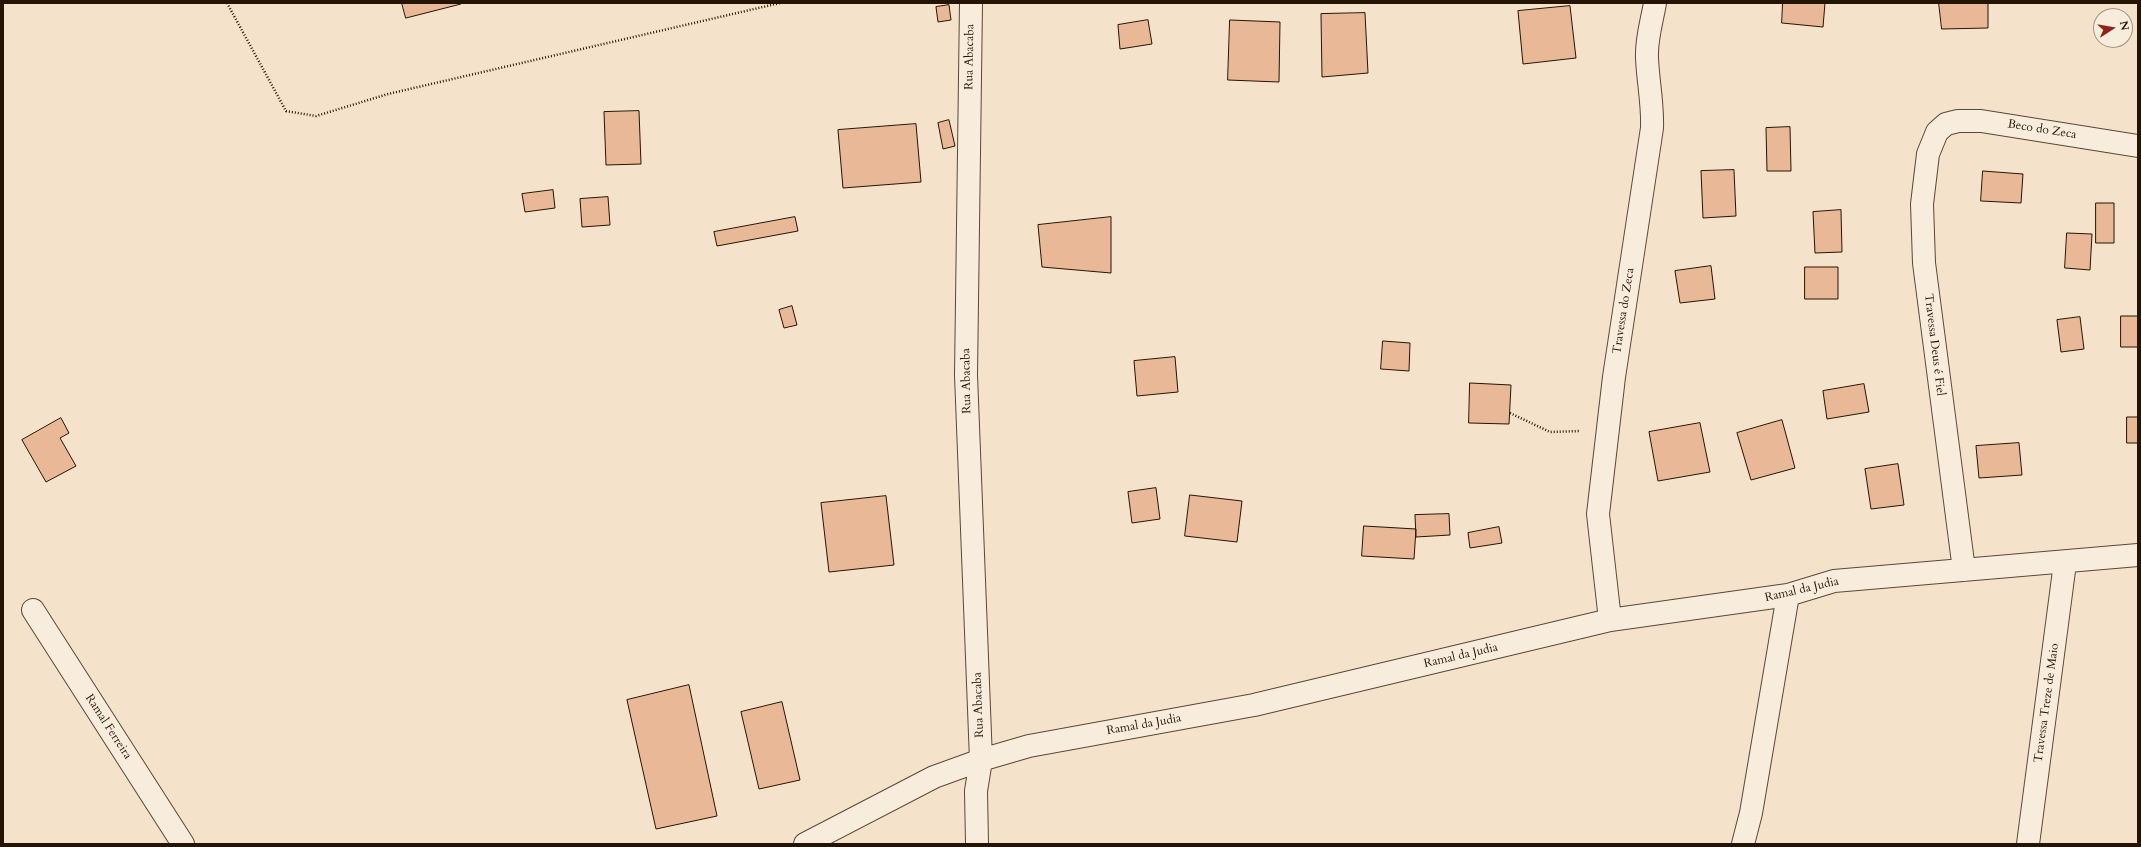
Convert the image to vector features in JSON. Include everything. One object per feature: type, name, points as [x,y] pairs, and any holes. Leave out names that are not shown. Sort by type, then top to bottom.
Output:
[{"type":"street","name":"Rua Abacaba","points":[[971,3],[966,375],[981,760],[976,791],[977,844]]},
{"type":"street","name":"Travessa do Zeca","points":[[1610,620],[1598,514],[1615,369],[1652,128],[1653,107],[1646,57],[1647,42],[1655,3]]},
{"type":"street","name":"Beco do Zeca","points":[[1946,124],[1958,121],[2008,124],[2138,146]]},
{"type":"street","name":"Travessa Deus é Fiel","points":[[1946,124],[1937,132],[1928,154],[1922,204],[1924,263],[1964,570]]},
{"type":"street","name":"Ramal da Judia","points":[[805,844],[934,777],[981,760],[1029,746],[1254,705],[1610,620],[1788,595],[1834,581],[2065,563],[2138,555]]},
{"type":"street","name":"Travessa Treze de Maio","points":[[2028,844],[2065,563]]},
{"type":"street","points":[[1743,844],[1751,813],[1788,595]]},
{"type":"street","name":"Ramal Ferreira","points":[[34,610],[183,844]]},
{"type":"path","points":[[227,3],[286,111],[316,116],[388,94],[780,3]]},
{"type":"path","points":[[1510,414],[1550,432],[1608,429]]},
{"type":"building","points":[[402,3],[461,3],[461,4],[406,18]]},
{"type":"building","points":[[1783,3],[1825,3],[1823,27],[1782,23]]},
{"type":"building","points":[[1939,3],[1988,3],[1988,28],[1942,29]]},
{"type":"building","points":[[949,5],[951,20],[938,22],[936,7]]},
{"type":"building","points":[[1570,6],[1576,58],[1523,64],[1518,11]]},
{"type":"building","points":[[1365,13],[1368,73],[1322,77],[1321,14]]},
{"type":"building","points":[[1148,20],[1152,44],[1120,49],[1118,25]]},
{"type":"building","points":[[1230,20],[1280,22],[1279,82],[1228,80]]},
{"type":"building","points":[[639,111],[641,164],[606,165],[604,112]]},
{"type":"building","points":[[949,120],[955,146],[943,149],[938,123]]},
{"type":"building","points":[[916,124],[921,182],[843,188],[838,130]]},
{"type":"building","points":[[1790,127],[1791,171],[1767,171],[1766,128]]},
{"type":"building","points":[[1734,170],[1736,216],[1703,218],[1701,171]]},
{"type":"building","points":[[1983,171],[2023,174],[2021,203],[1981,201]]},
{"type":"building","points":[[553,190],[555,208],[525,212],[522,194]]},
{"type":"building","points":[[608,197],[610,225],[582,227],[580,199]]},
{"type":"building","points":[[2096,203],[2114,203],[2114,243],[2096,243]]},
{"type":"building","points":[[1841,210],[1842,252],[1815,253],[1813,212]]},
{"type":"building","points":[[795,217],[798,231],[717,246],[714,232]]},
{"type":"building","points":[[1111,217],[1111,273],[1042,267],[1038,225]]},
{"type":"building","points":[[2067,233],[2092,234],[2090,270],[2065,268]]},
{"type":"building","points":[[1711,266],[1715,299],[1680,303],[1675,271]]},
{"type":"building","points":[[1805,267],[1838,267],[1838,299],[1805,299]]},
{"type":"building","points":[[792,306],[797,325],[784,328],[779,310]]},
{"type":"building","points":[[2121,316],[2138,316],[2138,347],[2121,347]]},
{"type":"building","points":[[2080,317],[2084,349],[2061,352],[2057,320]]},
{"type":"building","points":[[1383,341],[1410,343],[1409,371],[1381,369]]},
{"type":"building","points":[[1175,357],[1178,392],[1137,396],[1134,361]]},
{"type":"building","points":[[1470,383],[1511,385],[1509,424],[1469,423]]},
{"type":"building","points":[[1864,384],[1869,412],[1827,419],[1823,391]]},
{"type":"building","points":[[2127,417],[2138,417],[2138,443],[2127,443]]},
{"type":"building","points":[[61,418],[69,433],[60,438],[76,466],[46,482],[22,440]]},
{"type":"building","points":[[1782,420],[1795,468],[1751,480],[1737,433]]},
{"type":"building","points":[[1700,423],[1710,472],[1658,481],[1649,432]]},
{"type":"building","points":[[2019,443],[2022,475],[1979,478],[1976,446]]},
{"type":"building","points":[[1898,464],[1904,505],[1871,509],[1865,469]]},
{"type":"building","points":[[1156,488],[1160,519],[1132,523],[1128,492]]},
{"type":"building","points":[[1190,495],[1242,501],[1237,542],[1185,536]]},
{"type":"building","points":[[886,496],[894,565],[829,572],[821,503]]},
{"type":"building","points":[[1449,514],[1450,535],[1416,537],[1415,515]]},
{"type":"building","points":[[1364,526],[1416,529],[1414,559],[1362,556]]},
{"type":"building","points":[[1499,527],[1502,543],[1470,548],[1468,533]]},
{"type":"building","points":[[689,685],[717,816],[656,829],[627,700]]},
{"type":"building","points":[[782,702],[800,780],[759,789],[741,712]]}]
